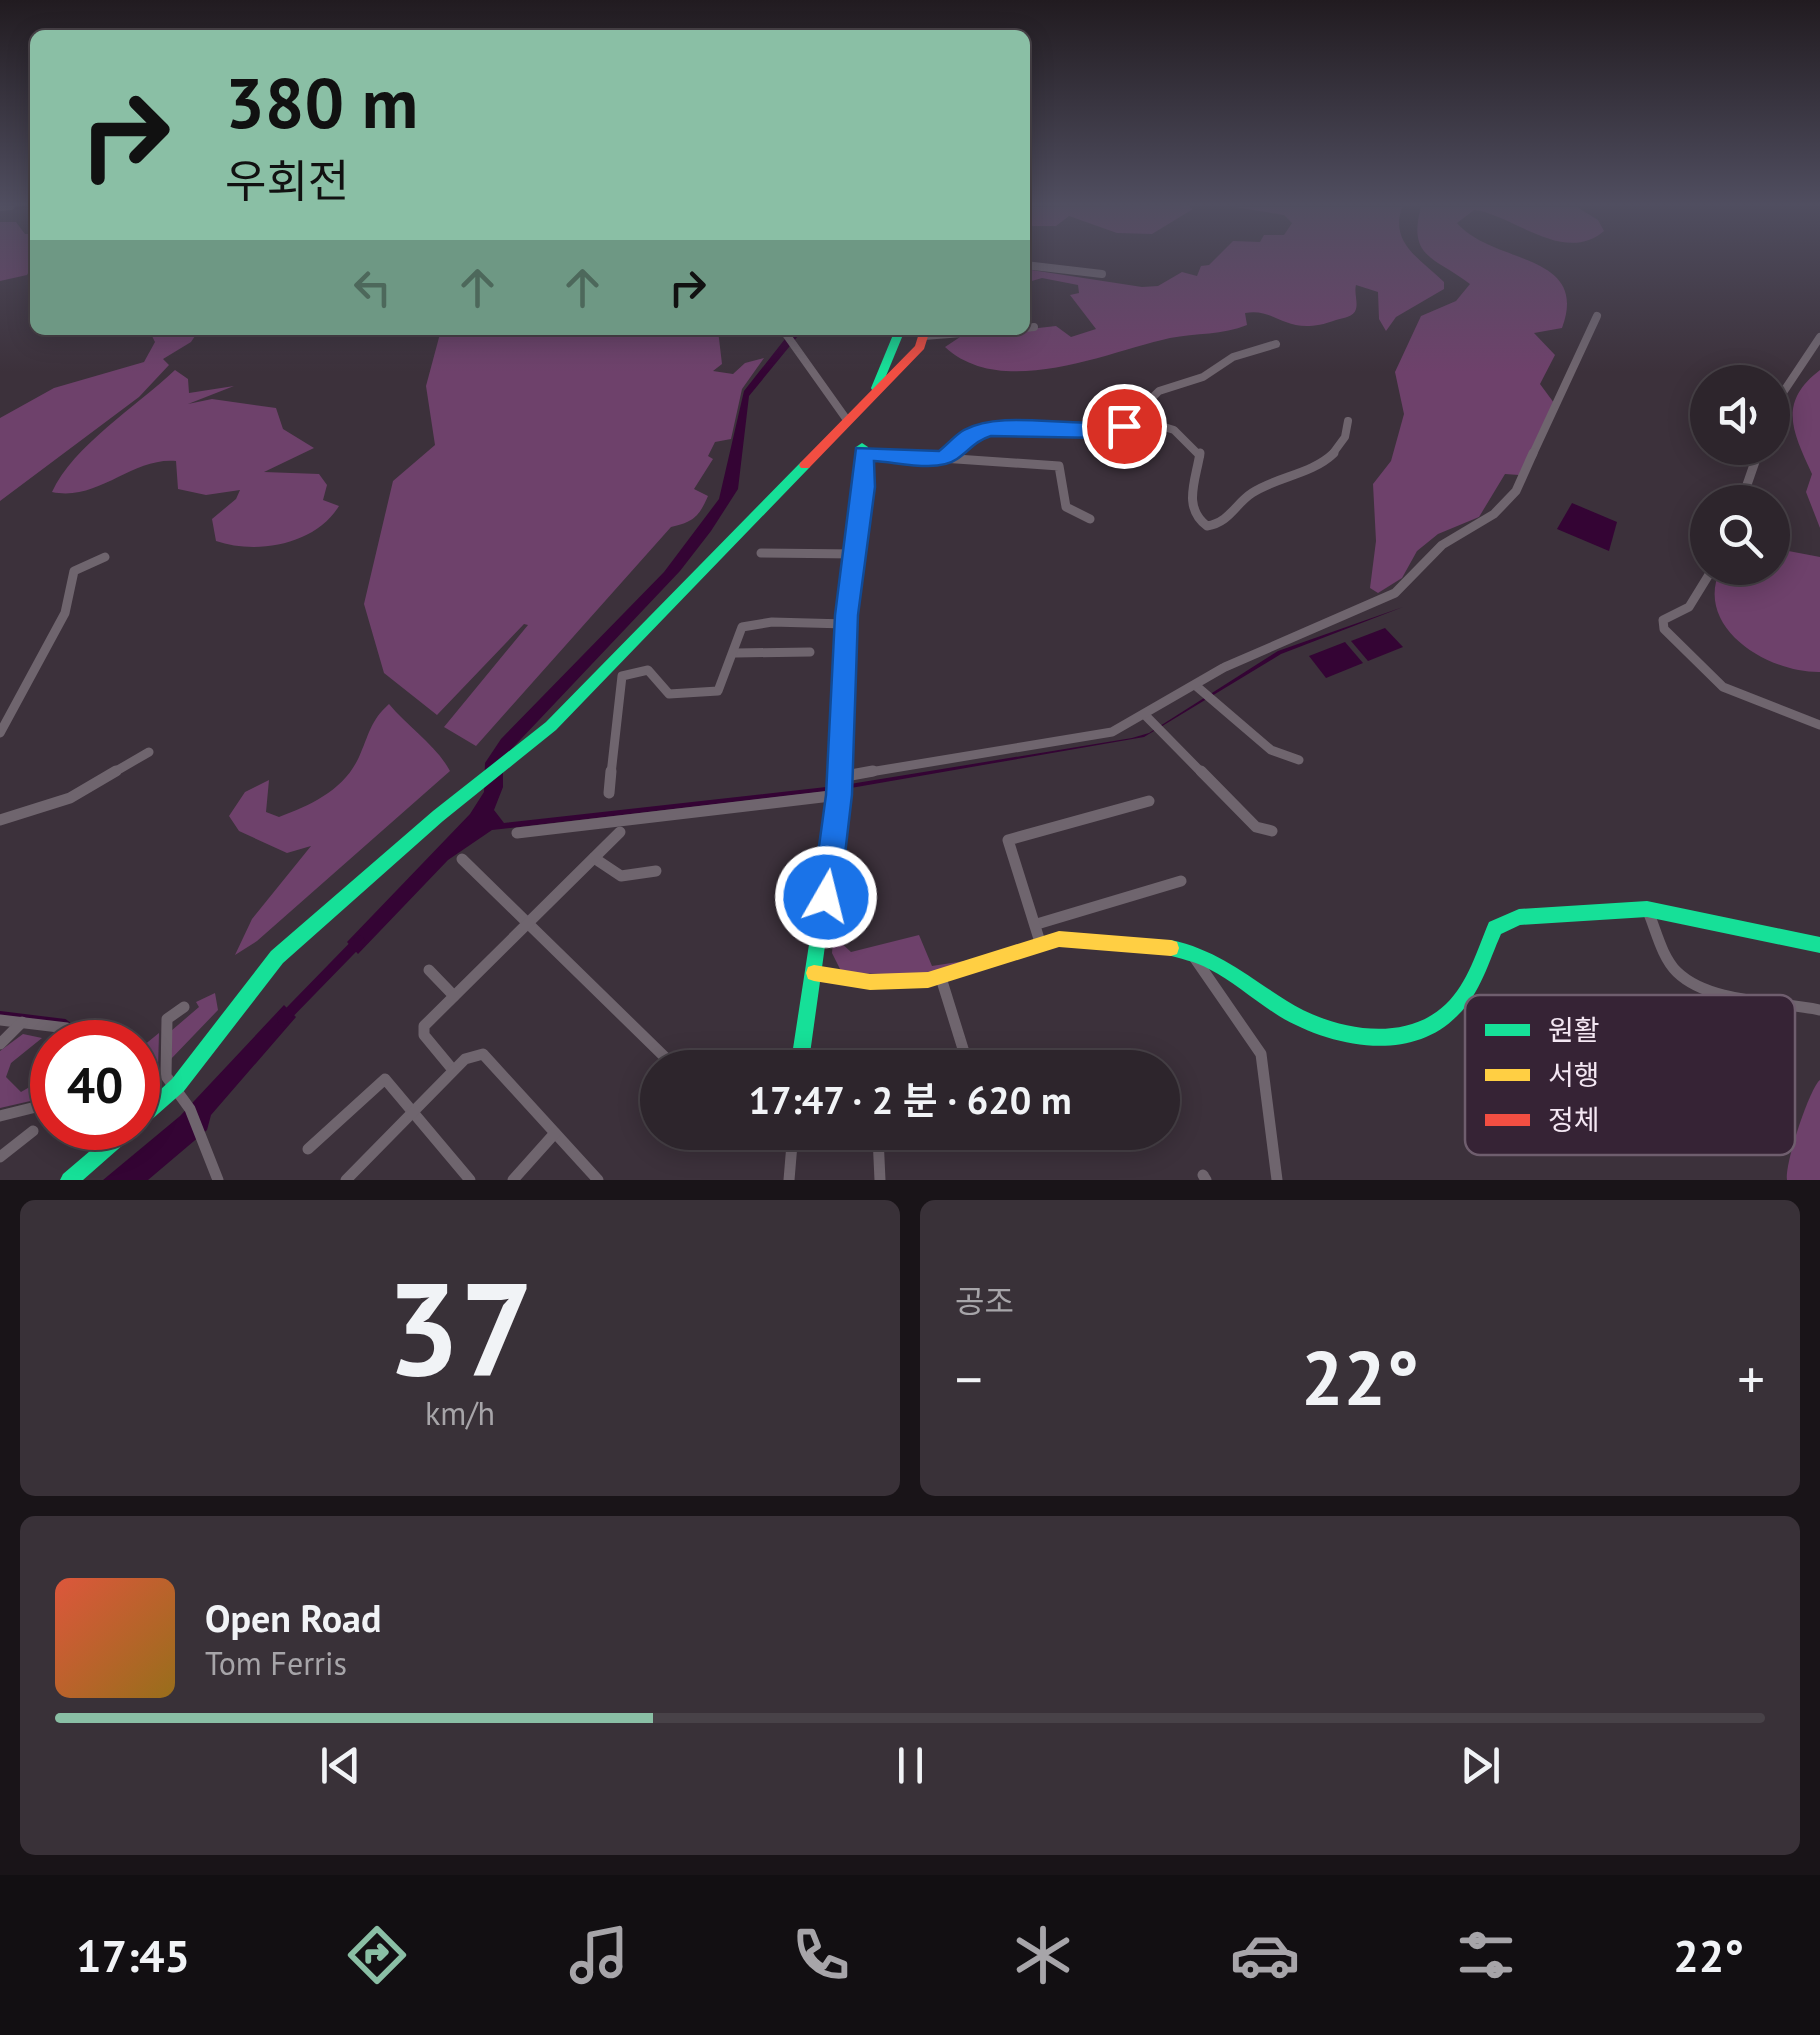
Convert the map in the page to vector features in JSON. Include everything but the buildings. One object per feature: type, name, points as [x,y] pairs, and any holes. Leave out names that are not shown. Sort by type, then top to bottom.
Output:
[{"type":"street","points":[[1030,266],[1102,274]]},
{"type":"street","points":[[517,832],[839,787],[1112,732],[1224,667],[1394,594],[1442,544],[1504,506],[1516,492],[1598,316]]},
{"type":"street","points":[[787,335],[847,420]]},
{"type":"street","points":[[874,394],[897,335]]},
{"type":"street","points":[[160,1101],[178,1085],[277,958],[551,726],[920,347],[923,335]]},
{"type":"street","points":[[1790,383],[1820,337]]},
{"type":"street","points":[[939,458],[948,456],[970,435],[991,429],[1102,431],[1134,418],[1159,390],[1203,377],[1233,357],[1276,344]]},
{"type":"street","points":[[1134,418],[1174,430],[1200,453],[1190,506],[1198,521],[1207,526],[1228,520],[1251,493],[1314,468],[1342,446],[1348,437],[1348,422]]},
{"type":"street","points":[[803,1050],[839,787],[849,647],[846,624],[865,487],[863,450],[1059,466],[1063,470],[1060,491],[1066,507],[1090,519]]},
{"type":"street","points":[[761,552],[856,554]]},
{"type":"street","points":[[0,732],[65,613],[70,579],[83,565],[105,558]]},
{"type":"street","points":[[1706,585],[1698,602],[1680,616],[1664,620],[1664,629],[1713,680],[1736,695],[1820,725]]},
{"type":"street","points":[[609,793],[622,676],[648,670],[669,694],[718,691],[736,652],[740,631],[751,624],[846,624]]},
{"type":"street","points":[[736,652],[810,652]]},
{"type":"street","points":[[1195,685],[1271,750],[1300,760]]},
{"type":"street","points":[[1146,715],[1256,827],[1272,830]]},
{"type":"street","points":[[0,820],[70,798],[149,752]]},
{"type":"street","points":[[1040,942],[1008,840],[1148,802]]},
{"type":"street","points":[[454,1070],[423,1031],[620,832]]},
{"type":"street","points":[[594,858],[622,876],[656,871]]},
{"type":"street","points":[[462,859],[658,1050]]},
{"type":"street","points":[[1037,924],[1181,882]]},
{"type":"street","points":[[814,973],[852,982],[941,978],[1040,942],[1089,938],[1190,950],[1219,963],[1305,1020],[1350,1033],[1410,1034],[1442,1020],[1457,1005],[1485,957],[1495,928],[1519,917],[1647,909],[1820,945]]},
{"type":"street","points":[[1647,909],[1673,966],[1684,978],[1707,988],[1743,995]]},
{"type":"street","points":[[1190,950],[1261,1054],[1277,1180]]},
{"type":"street","points":[[429,970],[454,996]]},
{"type":"street","points":[[941,978],[963,1050]]},
{"type":"street","points":[[1795,1005],[1820,1010]]},
{"type":"street","points":[[184,1007],[166,1019],[166,1076],[178,1085],[218,1180]]},
{"type":"street","points":[[0,1020],[30,1023]]},
{"type":"street","points":[[0,1044],[22,1022]]},
{"type":"street","points":[[346,1180],[470,1055],[483,1054],[598,1180]]},
{"type":"street","points":[[308,1148],[385,1079],[470,1180]]},
{"type":"street","points":[[0,1116],[30,1109]]},
{"type":"street","points":[[0,1157],[30,1132]]},
{"type":"street","points":[[513,1180],[555,1134]]},
{"type":"street","points":[[69,1180],[104,1150]]},
{"type":"street","points":[[789,1180],[792,1150]]},
{"type":"street","points":[[879,1150],[880,1180]]},
{"type":"shaded area","points":[[0,261],[30,261],[27,275],[0,281]]},
{"type":"shaded area","points":[[1213,261],[1421,261],[1444,282],[1444,289],[1396,317],[1386,331],[1379,319],[1378,292],[1356,285],[1355,312],[1345,318],[1305,326],[1257,312],[1245,313],[1247,325],[1238,328],[1170,338],[1055,368],[995,370],[968,362],[945,347],[960,337],[1030,335],[1030,329],[1056,326],[1071,337],[1096,329],[1070,295],[1079,293],[1078,285],[1042,278],[1030,282],[1030,270],[1142,287],[1158,286],[1182,272],[1197,276],[1201,266]]},
{"type":"shaded area","points":[[1435,261],[1529,261],[1551,272],[1562,285],[1567,303],[1562,328],[1534,333],[1555,355],[1540,384],[1554,403],[1519,475],[1505,474],[1479,517],[1438,534],[1417,551],[1402,578],[1378,593],[1370,588],[1376,541],[1373,484],[1391,461],[1404,414],[1395,372],[1421,316],[1456,301],[1470,284]]},
{"type":"shaded area","points":[[152,335],[196,335],[163,359],[169,365],[139,397],[0,501],[0,418],[54,388],[144,362],[155,342]]},
{"type":"shaded area","points":[[440,335],[719,335],[722,364],[713,371],[733,374],[745,363],[764,358],[742,389],[731,439],[715,442],[708,456],[713,459],[694,489],[708,496],[698,514],[671,527],[476,746],[444,727],[528,625],[524,624],[437,715],[384,673],[364,604],[393,481],[435,445],[426,386]]},
{"type":"shaded area","points":[[788,335],[799,335],[749,396],[738,489],[711,531],[680,571],[503,758],[503,787],[494,810],[504,823],[844,785],[1132,738],[1149,733],[1278,651],[1403,607],[1281,654],[1144,737],[845,789],[492,830],[448,860],[358,954],[347,942],[470,814],[484,792],[485,763],[501,739],[664,572],[719,499],[744,391]]},
{"type":"shaded area","points":[[175,370],[188,379],[189,393],[234,386],[188,404],[212,399],[276,408],[283,429],[314,448],[264,472],[319,474],[327,485],[323,500],[339,506],[328,519],[315,530],[284,543],[249,547],[216,541],[212,519],[236,499],[240,490],[206,495],[178,489],[176,461],[145,466],[85,491],[52,492],[90,443]]},
{"type":"shaded area","points":[[1820,370],[1820,528],[1806,492],[1812,474],[1793,419],[1798,394]]},
{"type":"shaded area","points":[[1572,503],[1617,522],[1609,551],[1557,529]]},
{"type":"shaded area","points":[[1790,551],[1820,557],[1820,672],[1779,664],[1740,642],[1717,609],[1716,585],[1790,585]]},
{"type":"shaded area","points":[[1385,628],[1403,647],[1368,661],[1351,641]]},
{"type":"shaded area","points":[[1345,642],[1363,663],[1326,678],[1309,656]]},
{"type":"shaded area","points":[[389,704],[450,771],[257,941],[235,955],[252,919],[311,846],[287,853],[239,831],[229,816],[245,792],[269,780],[266,812],[279,817],[325,795],[353,769],[374,722]]},
{"type":"shaded area","points":[[836,903],[842,903],[839,941],[851,952],[919,935],[932,966],[997,956],[929,975],[842,973],[832,953]]},
{"type":"shaded area","points":[[215,993],[218,1010],[170,1060],[171,1031],[199,1007],[196,1002]]},
{"type":"shaded area","points":[[284,1005],[296,1017],[211,1115],[207,1130],[148,1180],[103,1180],[139,1150],[160,1150],[160,1133]]},
{"type":"shaded area","points":[[23,1034],[30,1035],[30,1048],[11,1063],[6,1077],[21,1092],[30,1087],[30,1101],[0,1108],[0,1051]]},
{"type":"shaded area","points":[[1820,1080],[1820,1180],[1787,1180],[1789,1159],[1795,1155],[1795,1140]]},
{"type":"waterway","points":[[283,1019],[359,941]]},
{"type":"waterway","points":[[0,1013],[57,1020]]},
{"type":"traffic: fast","points":[[876,388],[898,335]]},
{"type":"traffic: fast","points":[[802,1050],[839,795],[847,615],[865,487],[862,447]]},
{"type":"traffic: fast","points":[[160,1101],[178,1085],[277,957],[438,816],[551,726],[805,465]]},
{"type":"traffic: fast","points":[[1171,948],[1217,964],[1303,1020],[1347,1034],[1393,1037],[1435,1024],[1452,1010],[1466,991],[1495,928],[1519,917],[1647,909],[1820,945]]},
{"type":"traffic: fast","points":[[69,1180],[104,1150]]},
{"type":"traffic: slow","points":[[814,973],[870,982],[928,980],[1059,939],[1171,948]]},
{"type":"traffic: jam","points":[[805,465],[920,347],[924,335]]},
{"type":"route","points":[[826,897],[839,795],[847,615],[865,487],[864,453],[939,458],[948,456],[970,435],[991,429],[1102,431],[1124,426]]}]
